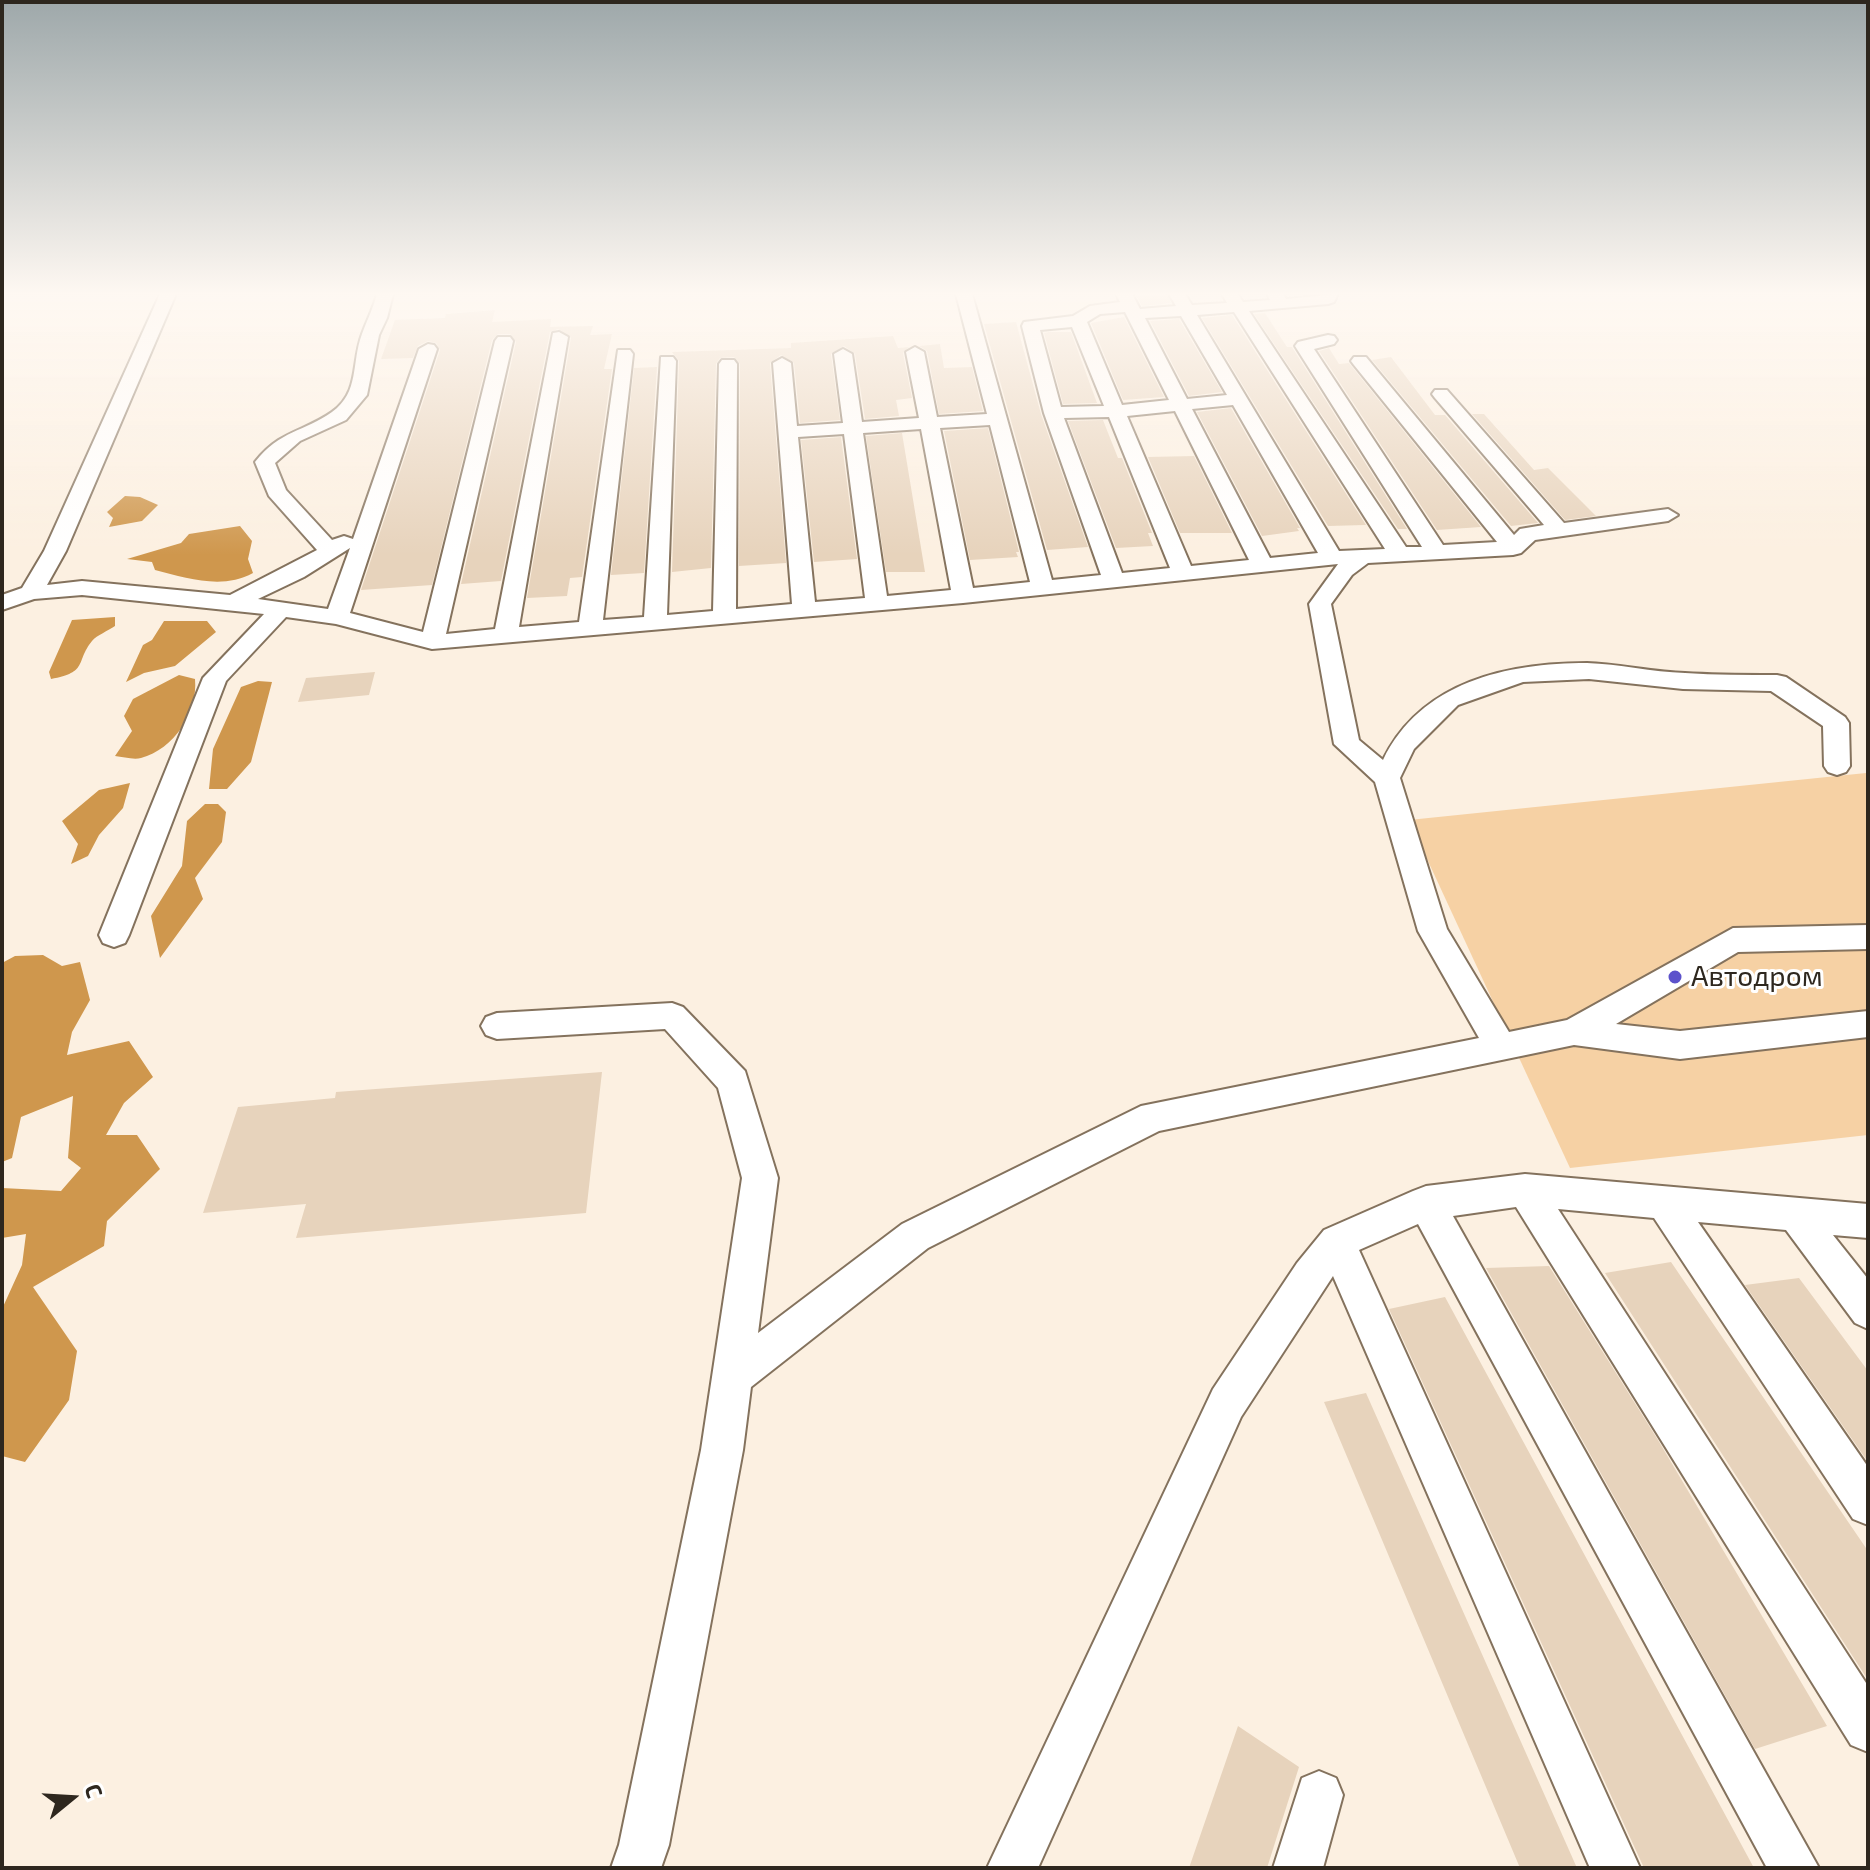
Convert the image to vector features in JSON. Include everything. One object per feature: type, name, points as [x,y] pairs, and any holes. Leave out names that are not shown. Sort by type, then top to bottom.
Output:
[{"type":"street","points":[[31,593],[55,551],[128,381]]},
{"type":"street","points":[[330,551],[276,492],[265,462],[293,437],[339,416],[361,391],[363,381]]},
{"type":"street","points":[[337,617],[417,381]]},
{"type":"street","points":[[432,642],[494,381]]},
{"type":"street","points":[[506,636],[551,381]]},
{"type":"street","points":[[590,628],[621,381]]},
{"type":"street","points":[[655,623],[666,381]]},
{"type":"street","points":[[724,617],[728,381]]},
{"type":"street","points":[[784,381],[804,610]]},
{"type":"street","points":[[847,381],[877,604]]},
{"type":"street","points":[[921,381],[963,596]]},
{"type":"street","points":[[988,381],[1043,587]]},
{"type":"street","points":[[1045,381],[1053,413],[1114,580]]},
{"type":"street","points":[[1104,381],[1183,573]]},
{"type":"street","points":[[1169,381],[1263,565]]},
{"type":"street","points":[[1228,381],[1332,558]]},
{"type":"street","points":[[1287,381],[1399,554]]},
{"type":"street","points":[[1327,381],[1436,552]]},
{"type":"street","points":[[1377,381],[1513,548]]},
{"type":"street","points":[[1441,394],[1559,530]]},
{"type":"street","points":[[1053,413],[1117,411],[1239,399]]},
{"type":"street","points":[[788,432],[998,419]]},
{"type":"street","points":[[2,603],[31,593],[82,588],[234,602],[337,617],[432,642],[963,596],[1332,558],[1513,548],[1528,534],[1668,515]]},
{"type":"street","points":[[234,602],[296,572],[367,529]]},
{"type":"street","points":[[1363,556],[1344,570],[1320,604],[1347,744],[1387,778],[1433,931],[1501,1047]]},
{"type":"street","points":[[114,935],[215,678],[281,609]]},
{"type":"street","points":[[1387,778],[1403,745],[1449,699],[1520,674],[1589,671],[1683,681],[1777,683],[1836,723],[1837,766]]},
{"type":"street","points":[[732,1377],[915,1236],[1153,1117],[1574,1032],[1733,940],[1868,937]]},
{"type":"street","points":[[497,1026],[672,1016],[733,1081],[760,1178],[722,1450],[647,1830],[636,1868]]},
{"type":"street","points":[[1574,1032],[1680,1045],[1868,1024]]},
{"type":"street","points":[[1525,1190],[1868,1728]]},
{"type":"street","points":[[1012,1868],[1227,1403],[1310,1276],[1337,1242],[1426,1203],[1525,1190],[1868,1221]]},
{"type":"street","points":[[1663,1201],[1868,1504]]},
{"type":"street","points":[[1426,1203],[1794,1868]]},
{"type":"street","points":[[1795,1214],[1868,1310]]},
{"type":"street","points":[[1337,1242],[1615,1868]]},
{"type":"street","points":[[1298,1868],[1319,1795]]},
{"type":"shaded area","points":[[125,496],[140,497],[158,505],[142,521],[109,527],[113,518],[107,512]]},
{"type":"shaded area","points":[[240,526],[252,541],[248,559],[253,573],[241,578],[217,582],[192,579],[155,570],[152,562],[127,559],[181,543],[189,534]]},
{"type":"shaded area","points":[[115,617],[115,626],[92,641],[76,669],[51,679],[49,672],[72,620]]},
{"type":"shaded area","points":[[164,621],[207,621],[216,632],[175,666],[144,673],[126,682],[143,645],[152,640]]},
{"type":"shaded area","points":[[179,675],[195,679],[192,704],[182,728],[164,747],[153,753],[138,759],[115,756],[132,731],[124,716],[133,699]]},
{"type":"shaded area","points":[[258,681],[272,682],[251,762],[227,789],[209,789],[213,749],[241,687]]},
{"type":"shaded area","name":"Автодром","points":[[1866,773],[1868,1135],[1570,1168],[1409,820]]},
{"type":"shaded area","points":[[130,783],[123,808],[99,835],[88,856],[71,864],[78,844],[62,821],[99,790]]},
{"type":"shaded area","points":[[205,804],[218,804],[226,812],[222,842],[195,878],[203,899],[160,958],[151,916],[182,866],[187,821]]},
{"type":"shaded area","points":[[43,955],[62,966],[80,962],[90,1000],[72,1032],[67,1055],[129,1041],[153,1077],[124,1103],[106,1135],[137,1135],[160,1169],[107,1221],[104,1246],[33,1287],[77,1351],[69,1400],[25,1462],[2,1456],[2,1309],[22,1265],[26,1234],[2,1238],[2,1188],[61,1191],[81,1168],[68,1158],[73,1096],[21,1117],[12,1158],[2,1162],[2,963],[15,956]]},
{"type":"building","points":[[430,381],[482,381],[432,585],[361,590]]},
{"type":"building","points":[[507,381],[540,381],[501,581],[461,584]]},
{"type":"building","points":[[564,381],[610,381],[582,577],[570,578],[567,596],[527,598]]},
{"type":"building","points":[[633,381],[656,381],[644,573],[611,575]]},
{"type":"building","points":[[678,381],[716,381],[711,568],[672,572]]},
{"type":"building","points":[[740,381],[771,381],[786,563],[739,566]]},
{"type":"building","points":[[796,381],[835,381],[840,420],[800,423]]},
{"type":"building","points":[[859,381],[909,381],[912,398],[896,400],[899,416],[865,419]]},
{"type":"building","points":[[933,381],[976,381],[983,411],[939,414]]},
{"type":"building","points":[[1000,381],[1032,381],[1088,547],[1047,550]]},
{"type":"building","points":[[1057,381],[1089,381],[1097,403],[1063,404]]},
{"type":"building","points":[[1115,381],[1156,381],[1164,397],[1123,400]]},
{"type":"building","points":[[1181,381],[1216,381],[1222,392],[1189,396]]},
{"type":"building","points":[[1240,381],[1274,381],[1366,525],[1328,526]]},
{"type":"building","points":[[1299,381],[1314,381],[1407,529],[1398,529]]},
{"type":"building","points":[[1339,381],[1364,381],[1481,527],[1437,530]]},
{"type":"building","points":[[1390,381],[1409,381],[1435,415],[1445,415],[1538,523],[1511,526]]},
{"type":"building","points":[[1231,408],[1299,531],[1262,536],[1197,412]]},
{"type":"building","points":[[1472,414],[1484,414],[1534,470],[1548,468],[1596,516],[1565,520]]},
{"type":"building","points":[[1103,420],[1152,533],[1148,533],[1153,546],[1116,548],[1068,421]]},
{"type":"building","points":[[988,428],[1019,552],[1016,552],[1018,557],[970,560],[944,431]]},
{"type":"building","points":[[902,433],[925,572],[886,572],[866,436]]},
{"type":"building","points":[[841,437],[857,559],[814,562],[801,440]]},
{"type":"building","points":[[1194,456],[1232,533],[1180,533],[1148,457]]},
{"type":"building","points":[[375,672],[369,695],[298,702],[306,678]]},
{"type":"building","points":[[602,1072],[586,1213],[296,1238],[306,1204],[203,1213],[238,1107],[335,1098],[336,1092]]},
{"type":"building","points":[[1671,1262],[1868,1551],[1868,1680],[1605,1273]]},
{"type":"building","points":[[1549,1266],[1658,1440],[1827,1726],[1755,1749],[1486,1268]]},
{"type":"building","points":[[1799,1278],[1868,1371],[1868,1462],[1745,1285]]},
{"type":"building","points":[[1445,1297],[1754,1868],[1644,1868],[1389,1309]]},
{"type":"building","points":[[1366,1393],[1577,1868],[1520,1868],[1324,1402]]},
{"type":"building","points":[[1238,1726],[1299,1767],[1267,1868],[1189,1868]]},
{"type":"place","name":"Автодром","points":[[1675,977]]}]
